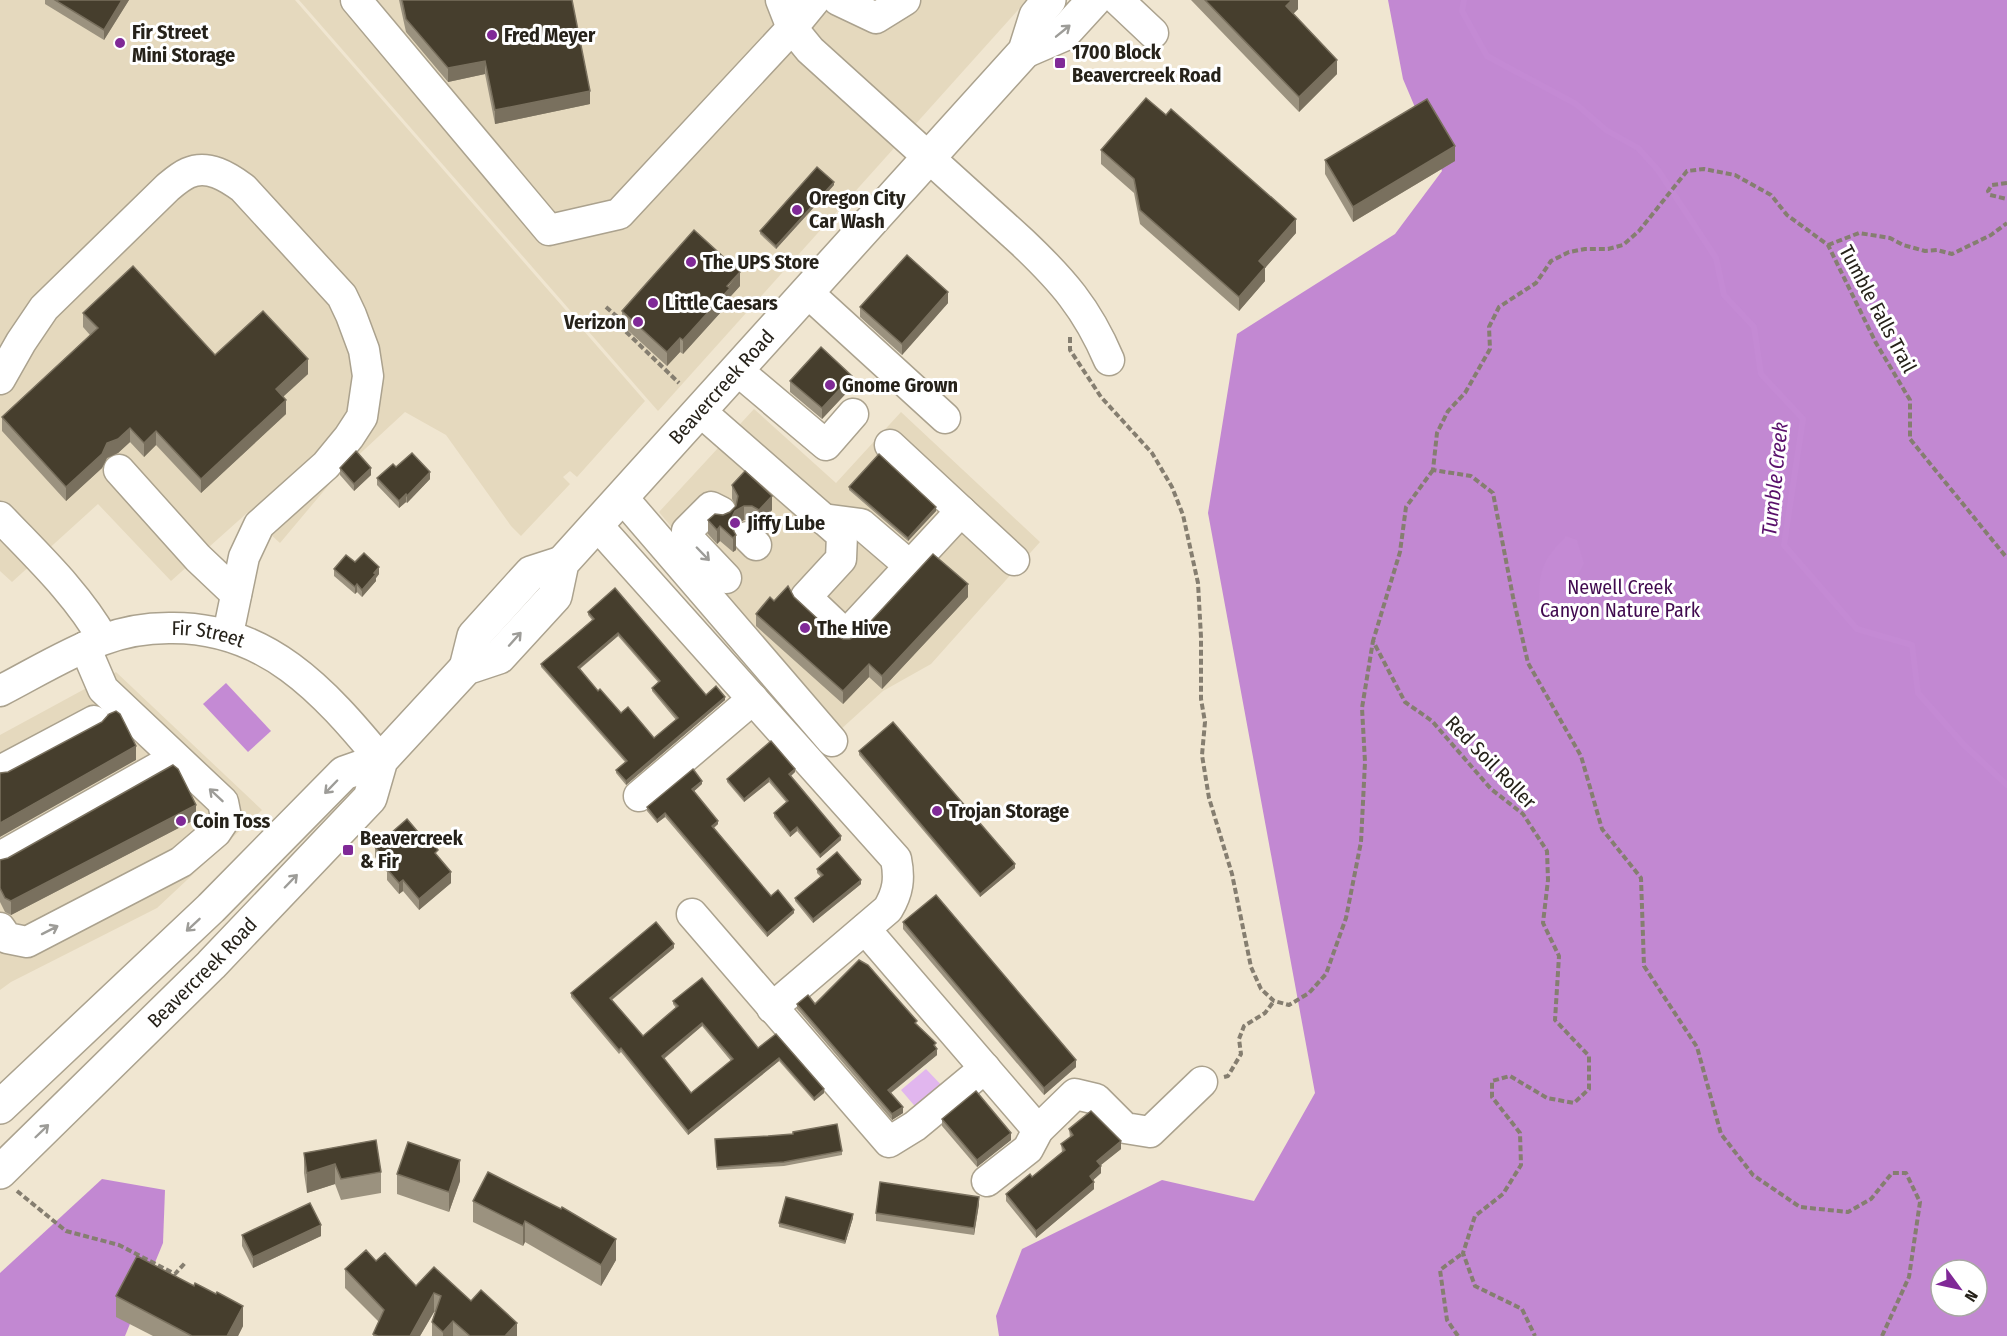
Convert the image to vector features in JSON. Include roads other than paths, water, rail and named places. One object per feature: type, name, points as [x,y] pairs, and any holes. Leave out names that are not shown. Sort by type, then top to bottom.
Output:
[{"type":"main road","name":"Beavercreek Road","points":[[8,1182],[370,798],[381,760],[466,668],[499,657],[555,596],[562,563],[1024,51],[1035,16],[1049,0]]},
{"type":"main road","name":"Beavercreek Road","points":[[1024,51],[1062,35],[1094,0]]},
{"type":"main road","name":"Beavercreek Road","points":[[0,1107],[211,908],[344,773],[381,760]]},
{"type":"street","points":[[356,0],[549,230],[619,214],[792,28],[815,0]]},
{"type":"street","points":[[781,0],[792,28],[810,50],[1056,274],[1089,318],[1109,360]]},
{"type":"street","points":[[838,0],[876,18],[905,0]]},
{"type":"street","points":[[1118,0],[1153,33]]},
{"type":"street","points":[[0,379],[44,308],[168,187],[190,172],[209,171],[227,176],[243,188],[342,296],[364,350],[368,376],[362,417],[326,465],[259,525],[244,556],[235,611],[228,634]]},
{"type":"street","points":[[807,292],[945,418]]},
{"type":"street","points":[[737,370],[826,445],[854,414]]},
{"type":"street","points":[[700,411],[842,535],[841,559],[806,597],[846,635],[961,511]]},
{"type":"street","points":[[890,446],[1014,560]]},
{"type":"street","points":[[119,470],[198,558],[236,594]]},
{"type":"street","points":[[622,497],[832,741]]},
{"type":"street","points":[[721,512],[711,507],[687,531],[688,538],[726,578]]},
{"type":"street","points":[[0,517],[39,557],[91,618],[103,689],[223,802],[226,817],[216,832],[181,862],[27,942],[7,938],[0,928]]},
{"type":"street","points":[[823,519],[861,524],[910,567]]},
{"type":"street","points":[[597,525],[896,859],[900,878],[897,894],[888,909],[772,1008]]},
{"type":"street","name":"Fir Street","points":[[0,691],[94,643],[147,628],[186,628],[228,634],[266,650],[299,673],[352,724],[381,760]]},
{"type":"street","points":[[639,796],[753,699]]},
{"type":"street","points":[[0,771],[94,722]]},
{"type":"street","points":[[0,857],[175,758]]},
{"type":"street","points":[[692,914],[889,1143],[915,1126],[985,1068]]},
{"type":"street","points":[[865,929],[1038,1130]]},
{"type":"street","points":[[987,1180],[1028,1149],[1038,1130],[1075,1094],[1096,1099],[1125,1128],[1150,1132],[1202,1082]]},
{"type":"waterway","name":"Tumble Creek","points":[[1464,0],[1462,11],[1487,56],[1576,104],[1606,130],[1638,148],[1658,170],[1716,258],[1724,295],[1754,327],[1761,374],[1803,419],[1784,545],[1857,629],[1912,645],[1918,693],[1964,745],[2007,785]]},
{"type":"place","name":"Fred Meyer","points":[[492,35]]},
{"type":"place","name":"Fir Street Mini Storage","points":[[120,43]]},
{"type":"place","name":"1700 Block Beavercreek Road","points":[[1060,63]]},
{"type":"place","name":"Oregon City Car Wash","points":[[797,210]]},
{"type":"place","name":"The UPS Store","points":[[691,262]]},
{"type":"place","name":"Little Caesars","points":[[653,303]]},
{"type":"place","name":"Verizon","points":[[638,322]]},
{"type":"place","name":"Gnome Grown","points":[[830,385]]},
{"type":"place","name":"Jiffy Lube","points":[[735,523]]},
{"type":"place","name":"The Hive","points":[[805,628]]},
{"type":"place","name":"Trojan Storage","points":[[937,811]]},
{"type":"place","name":"Coin Toss","points":[[181,821]]},
{"type":"place","name":"Beavercreek & Fir","points":[[348,850]]},
{"type":"park label","name":"Newell Creek Canyon Nature Park","points":[[1620,598]]}]
